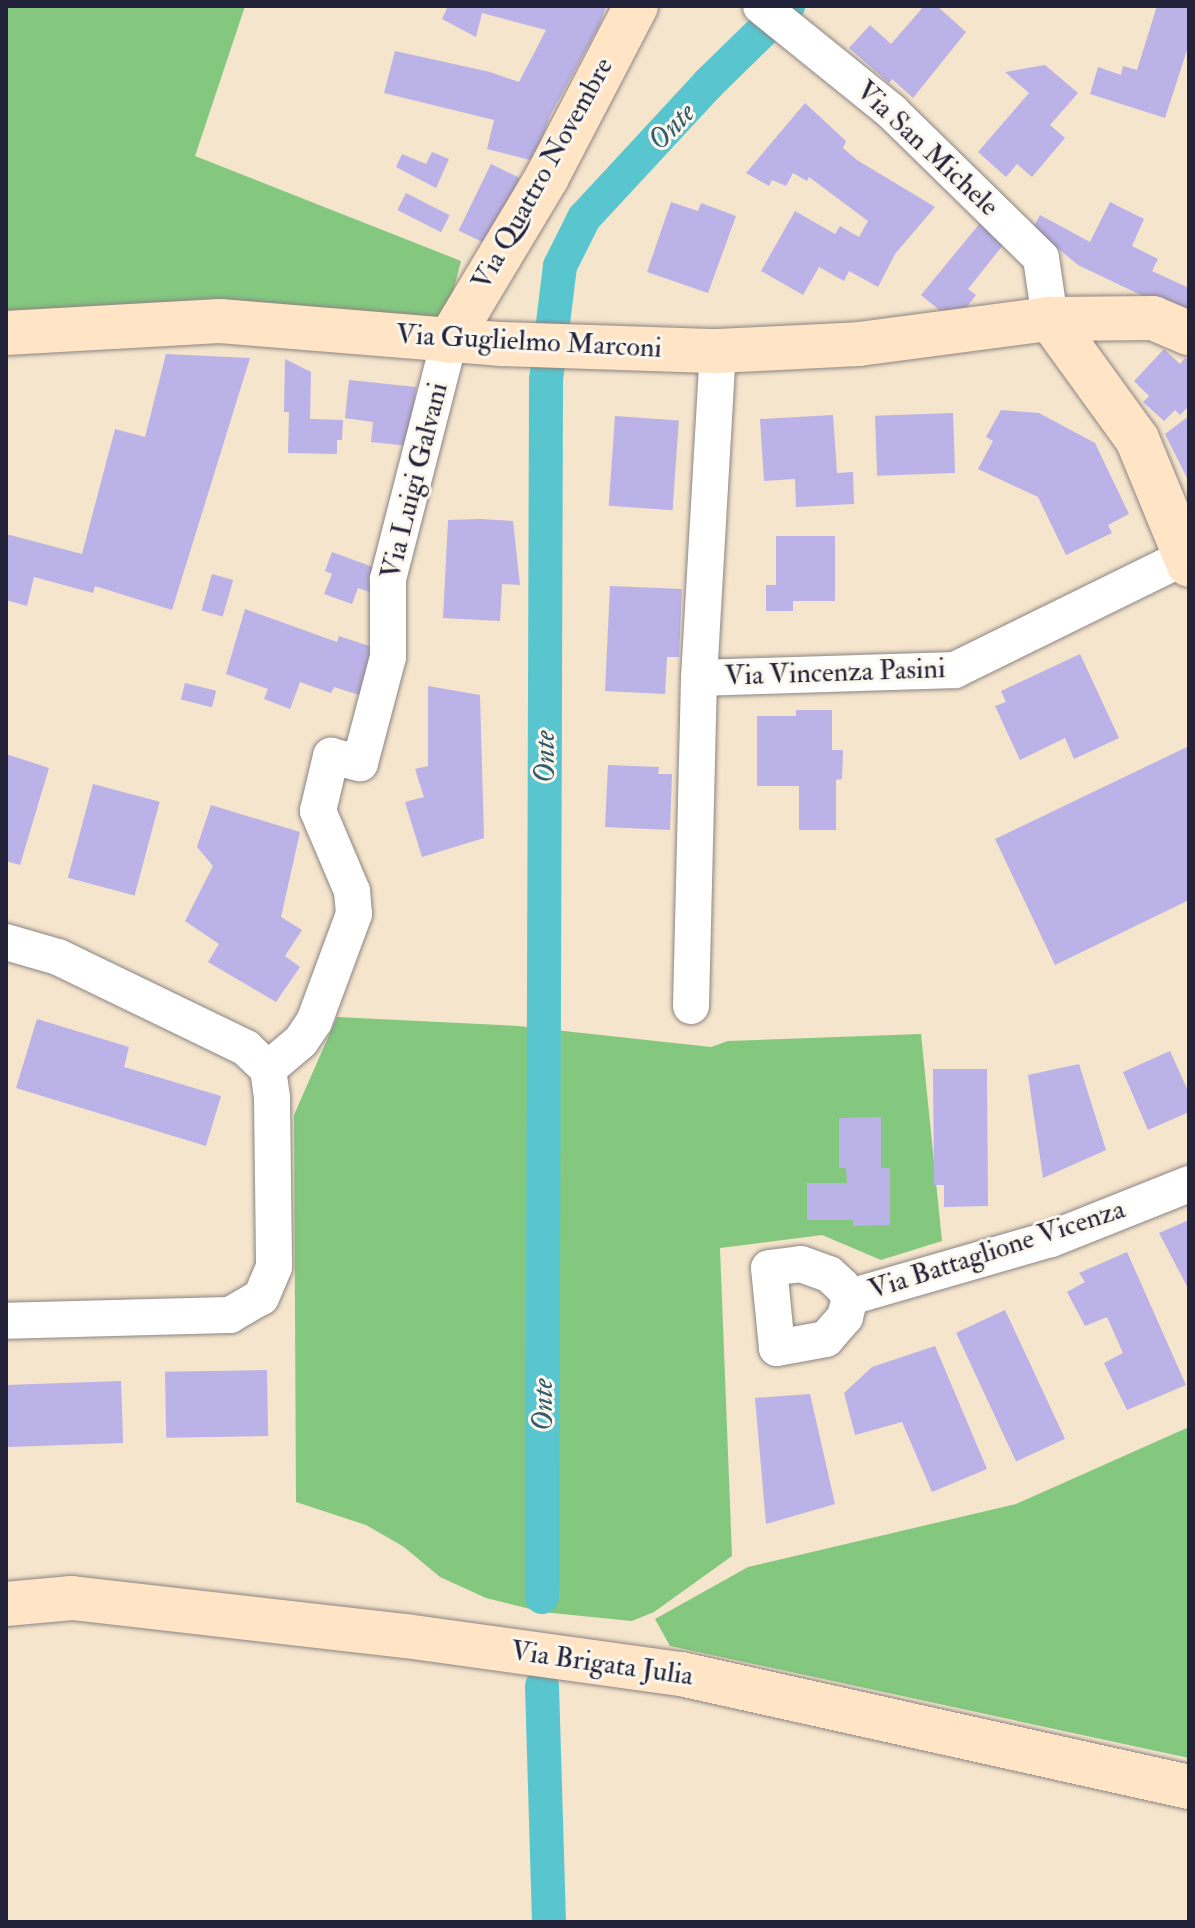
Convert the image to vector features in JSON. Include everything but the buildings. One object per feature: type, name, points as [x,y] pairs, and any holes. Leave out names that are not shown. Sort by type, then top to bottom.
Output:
[{"type":"street","name":"Via Quattro Novembre","points":[[449,341],[547,177],[636,6]]},
{"type":"street","name":"Via San Michele","points":[[761,6],[891,111],[1041,258],[1050,319]]},
{"type":"street","name":"Via Guglielmo Marconi","points":[[6,333],[220,321],[449,341],[718,351],[859,344],[1050,319],[1153,318],[1189,333]]},
{"type":"street","points":[[1050,319],[1137,439],[1187,561]]},
{"type":"street","name":"Via Luigi Galvani","points":[[268,1069],[301,1041],[314,1022],[354,914],[352,891],[318,811],[346,760],[388,657],[388,579],[449,341]]},
{"type":"street","name":"Via Vincenza Pasini","points":[[691,1006],[699,678],[718,351]]},
{"type":"street","name":"Via Vincenza Pasini","points":[[699,678],[955,670],[1187,561]]},
{"type":"street","points":[[6,942],[71,963],[246,1048],[268,1069],[272,1098],[274,1267],[261,1297],[230,1315],[6,1321]]},
{"type":"street","name":"Via Battaglione Vicenza","points":[[850,1297],[1051,1239],[1189,1184]]},
{"type":"street","name":"Via Brigata Julia","points":[[6,1604],[72,1598],[406,1636],[681,1674],[1189,1787]]},
{"type":"green space","points":[[6,6],[245,6],[195,156],[461,261],[446,319],[6,313]]},
{"type":"green space","points":[[337,1017],[518,1026],[711,1047],[728,1041],[921,1034],[942,1241],[881,1260],[822,1235],[720,1248],[732,1556],[654,1612],[632,1621],[542,1612],[486,1598],[440,1577],[404,1547],[366,1525],[296,1502],[294,1115]]},
{"type":"green space","points":[[1189,1427],[1189,1758],[670,1646],[655,1619],[748,1567],[1016,1504]]},
{"type":"waterway","name":"Onte","points":[[542,1597],[546,380],[560,266],[584,218],[708,84],[788,6]]},
{"type":"waterway","name":"Onte","points":[[542,1686],[549,1922]]}]
